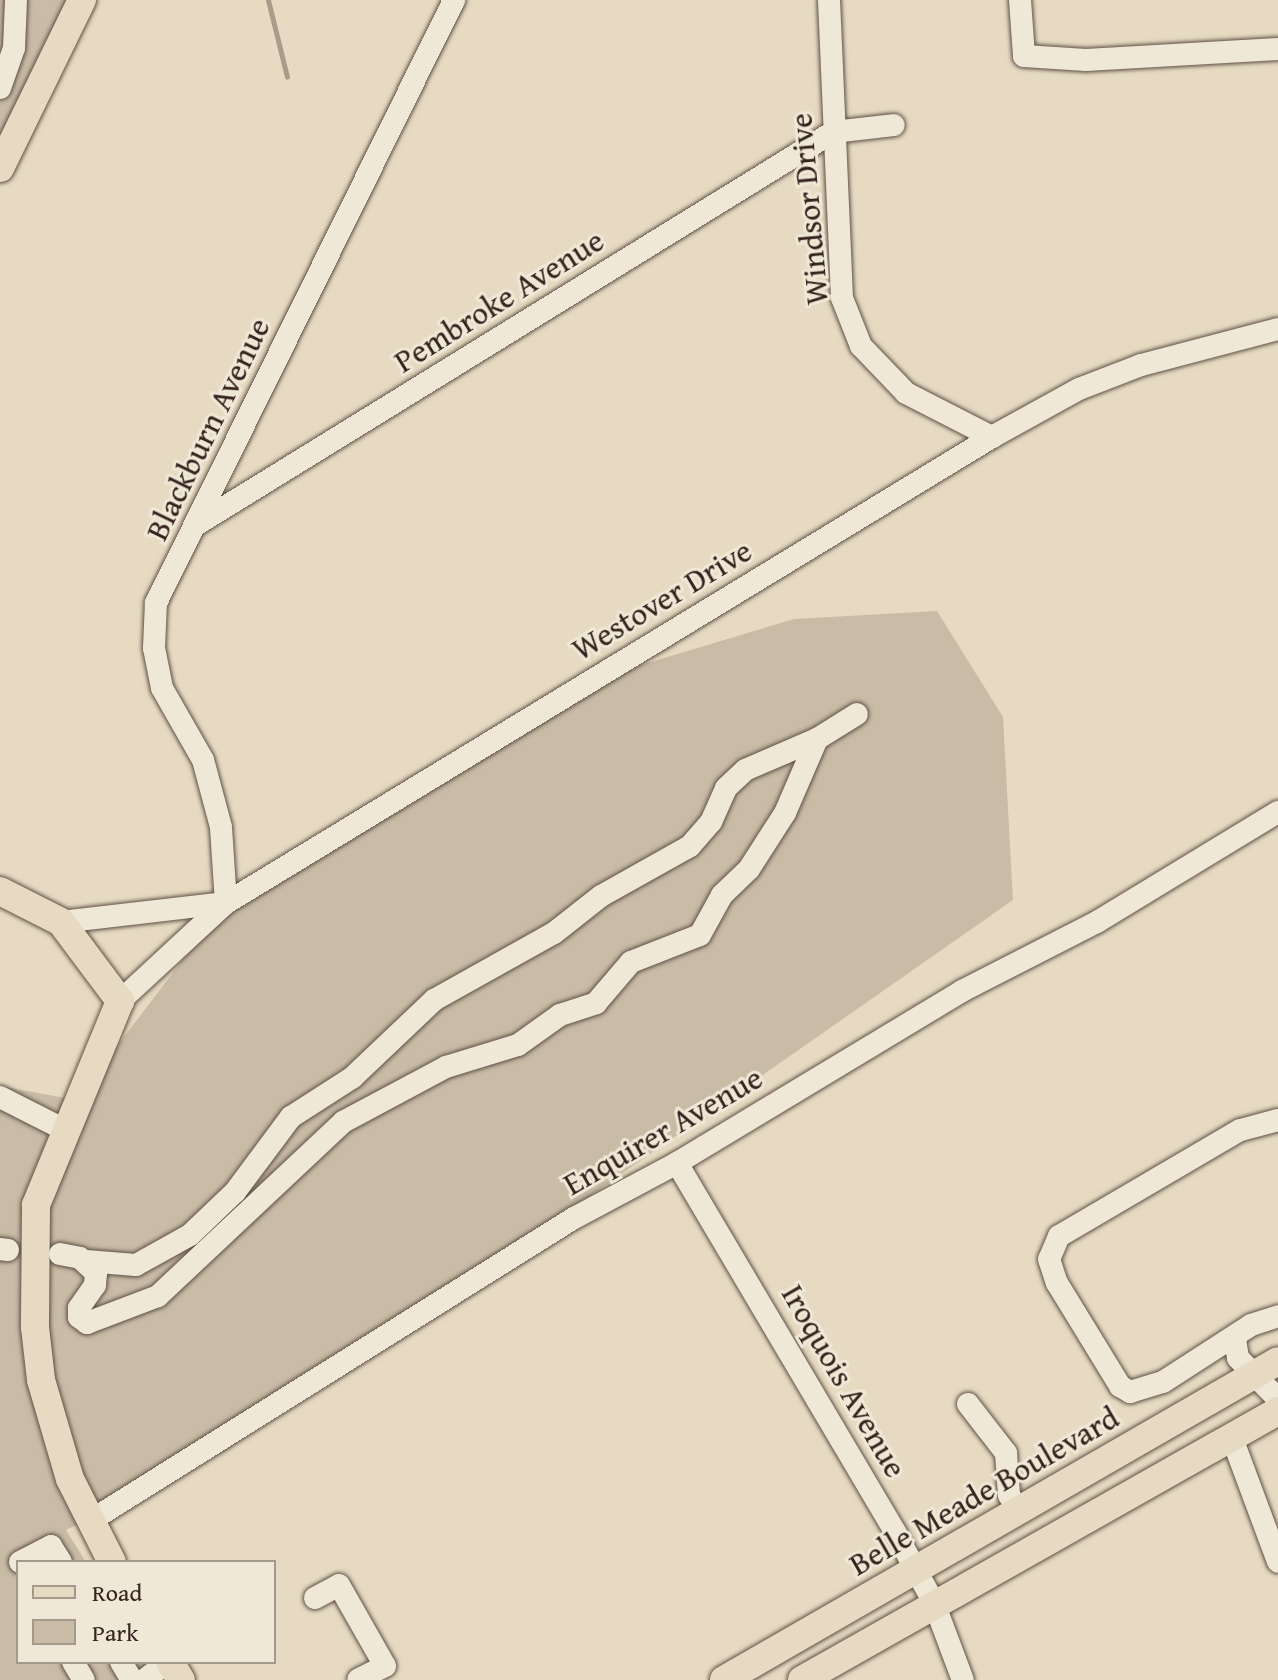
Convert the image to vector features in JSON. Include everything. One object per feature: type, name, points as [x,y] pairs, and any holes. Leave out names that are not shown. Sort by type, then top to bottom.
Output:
[{"type":"main road","points":[[0,168],[82,0]]},
{"type":"main road","points":[[0,891],[61,922],[120,1001],[36,1205],[35,1327],[53,1431],[90,1521],[111,1560]]},
{"type":"main road","name":"Belle Meade Boulevard","points":[[724,1680],[1278,1361]]},
{"type":"main road","points":[[1210,1401],[1232,1438]]},
{"type":"main road","points":[[802,1680],[1278,1411]]},
{"type":"street","points":[[0,88],[14,48],[16,0]]},
{"type":"street","name":"Blackburn Avenue","points":[[226,903],[221,827],[203,760],[162,688],[154,648],[156,603],[198,524],[454,0]]},
{"type":"street","name":"Windsor Drive","points":[[829,0],[842,298],[861,346],[906,393],[992,437]]},
{"type":"street","points":[[1020,0],[1024,56],[1086,60],[1278,49]]},
{"type":"street","points":[[833,132],[894,125]]},
{"type":"street","name":"Pembroke Avenue","points":[[198,524],[833,132]]},
{"type":"street","name":"Westover Drive","points":[[120,1001],[226,903],[992,437],[1079,389],[1141,365],[1278,329]]},
{"type":"street","points":[[60,1254],[111,1267],[136,1265],[190,1235],[235,1192],[291,1117],[353,1077],[434,1000],[554,933],[601,896],[685,850],[704,833],[722,793],[740,774],[817,739],[857,714]]},
{"type":"street","points":[[86,1261],[96,1280],[80,1303],[82,1321],[97,1322],[158,1296],[343,1122],[446,1067],[518,1045],[560,1015],[596,1003],[631,962],[700,935],[722,895],[749,869],[785,813],[817,739]]},
{"type":"street","name":"Enquirer Avenue","points":[[90,1521],[574,1218],[677,1163],[962,991],[1097,922],[1278,812]]},
{"type":"street","points":[[61,922],[226,903]]},
{"type":"street","points":[[0,1097],[65,1130]]},
{"type":"street","points":[[1275,1323],[1251,1325],[1235,1339],[1163,1382],[1130,1392],[1120,1386],[1057,1283],[1049,1259],[1059,1236],[1240,1130],[1278,1120]]},
{"type":"street","name":"Iroquois Avenue","points":[[677,1163],[915,1568],[934,1603],[963,1680]]},
{"type":"street","points":[[1235,1339],[1238,1358],[1278,1399]]},
{"type":"street","points":[[968,1404],[1006,1453],[1009,1495],[1018,1510]]},
{"type":"street","points":[[1232,1438],[1278,1562]]},
{"type":"street","points":[[25,1560],[51,1546],[60,1560]]},
{"type":"street","points":[[315,1598],[339,1585],[385,1666],[358,1680]]},
{"type":"street","points":[[144,1680],[166,1664]]},
{"type":"green space","points":[[0,0],[74,0],[0,149]]},
{"type":"green space","points":[[937,611],[1003,717],[1013,900],[224,1452],[66,1530],[85,1560],[16,1560],[16,1664],[150,1664],[160,1680],[0,1680],[0,1086],[76,1100],[226,903],[591,680],[794,619]]},
{"type":"waterway","points":[[268,0],[287,77]]}]
